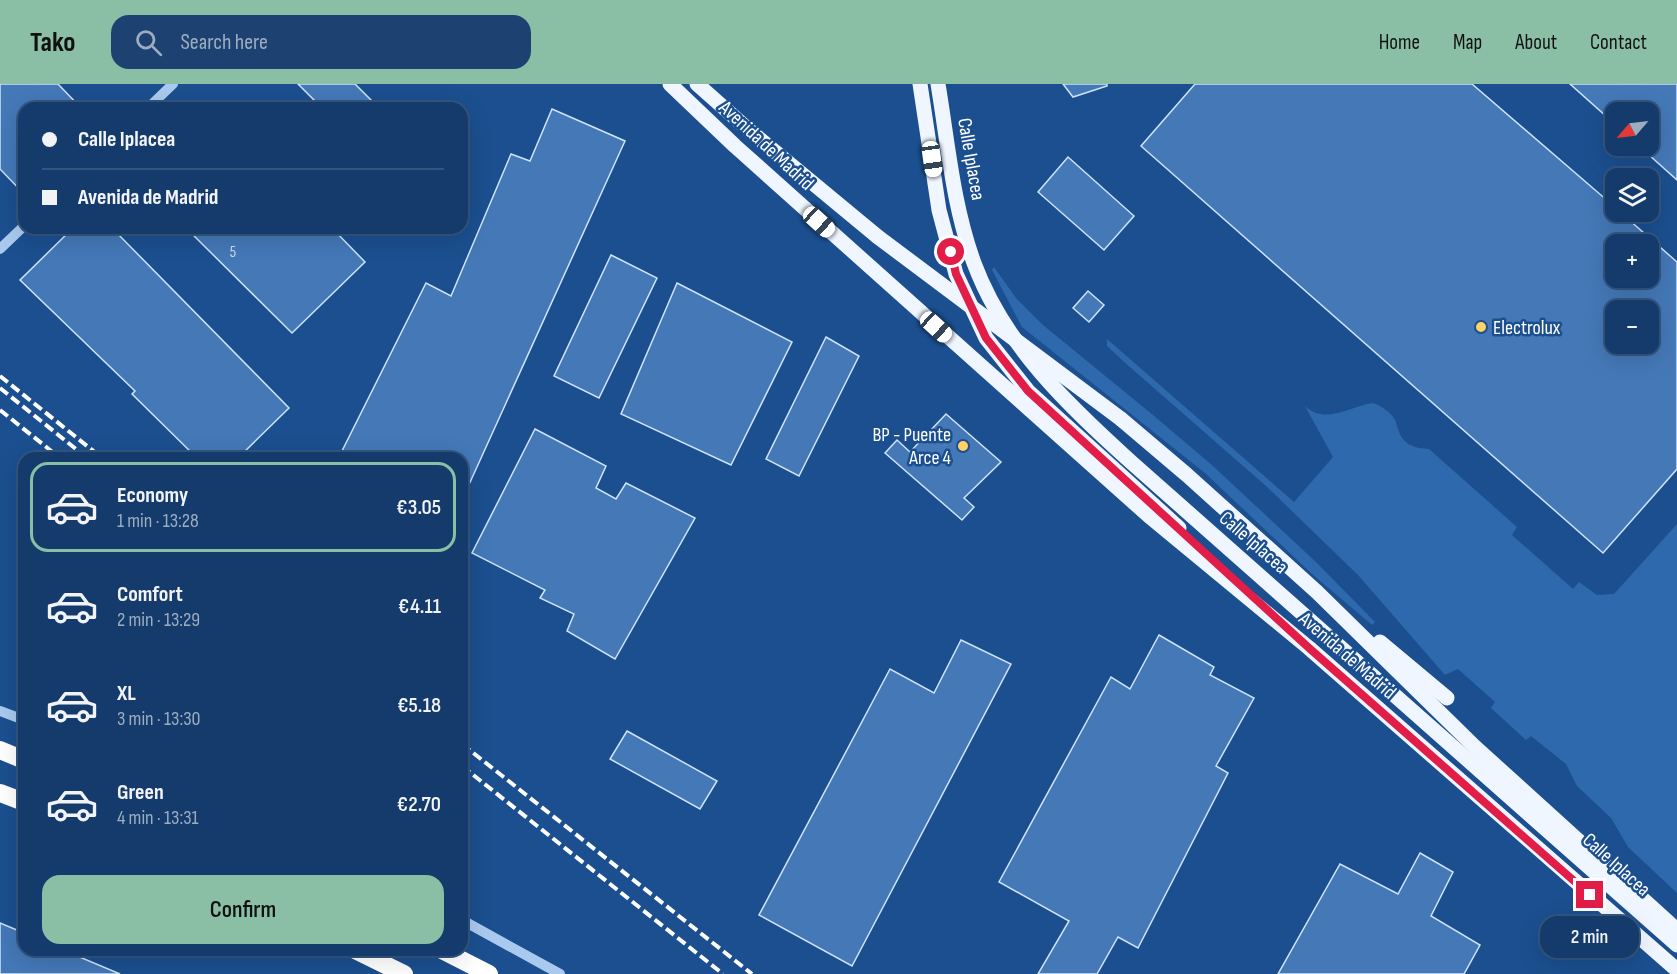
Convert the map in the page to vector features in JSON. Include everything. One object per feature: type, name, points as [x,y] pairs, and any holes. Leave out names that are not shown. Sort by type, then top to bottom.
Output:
[{"type":"highway","points":[[0,750],[18,758]]},
{"type":"highway","points":[[0,793],[18,800]]},
{"type":"highway","points":[[352,956],[383,974]]},
{"type":"highway","points":[[367,956],[404,974]]},
{"type":"highway","points":[[454,956],[489,974]]},
{"type":"main road","name":"Avenida de Madrid","points":[[670,84],[735,146],[1149,516],[1309,648],[1677,970]]},
{"type":"main road","name":"Avenida de Madrid","points":[[697,84],[878,237],[1121,419],[1187,475],[1317,592],[1475,747],[1677,930]]},
{"type":"main road","name":"Calle Iplacea","points":[[920,84],[939,210],[956,274],[986,338],[1036,399],[1309,648]]},
{"type":"main road","name":"Calle Iplacea","points":[[938,84],[958,207],[974,264],[1006,328],[1045,380],[1131,462],[1677,945]]},
{"type":"main road","points":[[1317,592],[1368,631],[1447,698]]},
{"type":"street","points":[[154,102],[173,84]]},
{"type":"street","points":[[0,249],[18,232]]},
{"type":"street","points":[[0,711],[18,718]]},
{"type":"street","points":[[468,923],[560,974]]},
{"type":"shaded area","points":[[994,267],[1016,298],[1043,325],[1213,466],[1316,562],[1375,622],[1372,625],[1312,574],[1205,473],[1022,327],[992,270]]},
{"type":"shaded area","points":[[1107,339],[1294,502],[1333,457],[1305,406],[1321,414],[1329,414],[1372,403],[1382,407],[1391,415],[1406,442],[1419,448],[1429,449],[1517,527],[1512,535],[1573,589],[1579,582],[1597,595],[1614,594],[1677,524],[1677,893],[1628,847],[1611,818],[1577,786],[1566,764],[1531,736],[1526,740],[1491,708],[1495,702],[1458,669],[1445,675],[1358,575],[1266,486],[1107,346]]},
{"type":"building","points":[[0,84],[58,84],[75,102],[18,102],[18,188],[0,169]]},
{"type":"building","points":[[298,84],[355,84],[373,102],[316,102]]},
{"type":"building","points":[[1063,84],[1107,84],[1107,86],[1073,97]]},
{"type":"building","name":"Electrolux","points":[[1195,84],[1472,84],[1605,199],[1605,222],[1631,222],[1645,234],[1605,234],[1605,288],[1659,288],[1659,246],[1677,262],[1677,469],[1603,553],[1141,146]]},
{"type":"building","points":[[1570,84],[1677,84],[1677,180],[1650,156],[1659,156],[1659,102],[1605,102],[1605,115]]},
{"type":"building","points":[[552,109],[625,141],[468,487],[468,452],[342,451],[426,283],[451,296],[511,154],[530,161]]},
{"type":"building","points":[[1068,157],[1134,216],[1104,250],[1038,192]]},
{"type":"building","points":[[67,234],[118,234],[289,408],[244,452],[191,452],[132,394],[135,391],[20,280]]},
{"type":"building","points":[[192,234],[338,234],[365,262],[292,333]]},
{"type":"building","points":[[611,255],[657,278],[599,398],[554,376]]},
{"type":"building","points":[[677,283],[792,342],[731,465],[621,414]]},
{"type":"building","points":[[1088,291],[1104,305],[1089,322],[1073,308]]},
{"type":"building","points":[[826,337],[859,356],[799,476],[766,459]]},
{"type":"building","points":[[946,414],[1001,462],[964,498],[974,507],[962,520],[885,453],[897,440],[910,452]]},
{"type":"building","points":[[535,429],[606,466],[596,488],[616,499],[626,483],[695,518],[615,659],[567,631],[574,614],[540,598],[545,590],[472,553]]},
{"type":"building","points":[[1159,635],[1214,667],[1210,675],[1254,698],[1216,766],[1228,773],[1138,948],[1118,937],[1097,974],[1038,974],[1069,921],[999,882],[1111,677],[1130,689]]},
{"type":"building","points":[[961,640],[1011,664],[852,966],[759,915],[890,669],[934,693]]},
{"type":"building","points":[[627,731],[717,781],[700,809],[610,759]]},
{"type":"building","points":[[1420,853],[1453,872],[1431,916],[1480,945],[1464,974],[1278,974],[1340,864],[1398,894]]},
{"type":"building","points":[[0,923],[18,930],[18,956],[77,956],[120,974],[0,974]]},
{"type":"railway","points":[[0,376],[95,452]]},
{"type":"railway","points":[[0,388],[80,452]]},
{"type":"railway","points":[[0,410],[52,452]]},
{"type":"railway","points":[[468,749],[752,974]]},
{"type":"railway","points":[[468,771],[723,974]]},
{"type":"place","name":"Electrolux","points":[[1481,327]]},
{"type":"place","name":"BP - Puente Arce 4","points":[[963,446]]},
{"type":"route","points":[[951,252],[956,274],[986,338],[1028,391],[1309,648],[1590,895]]}]
